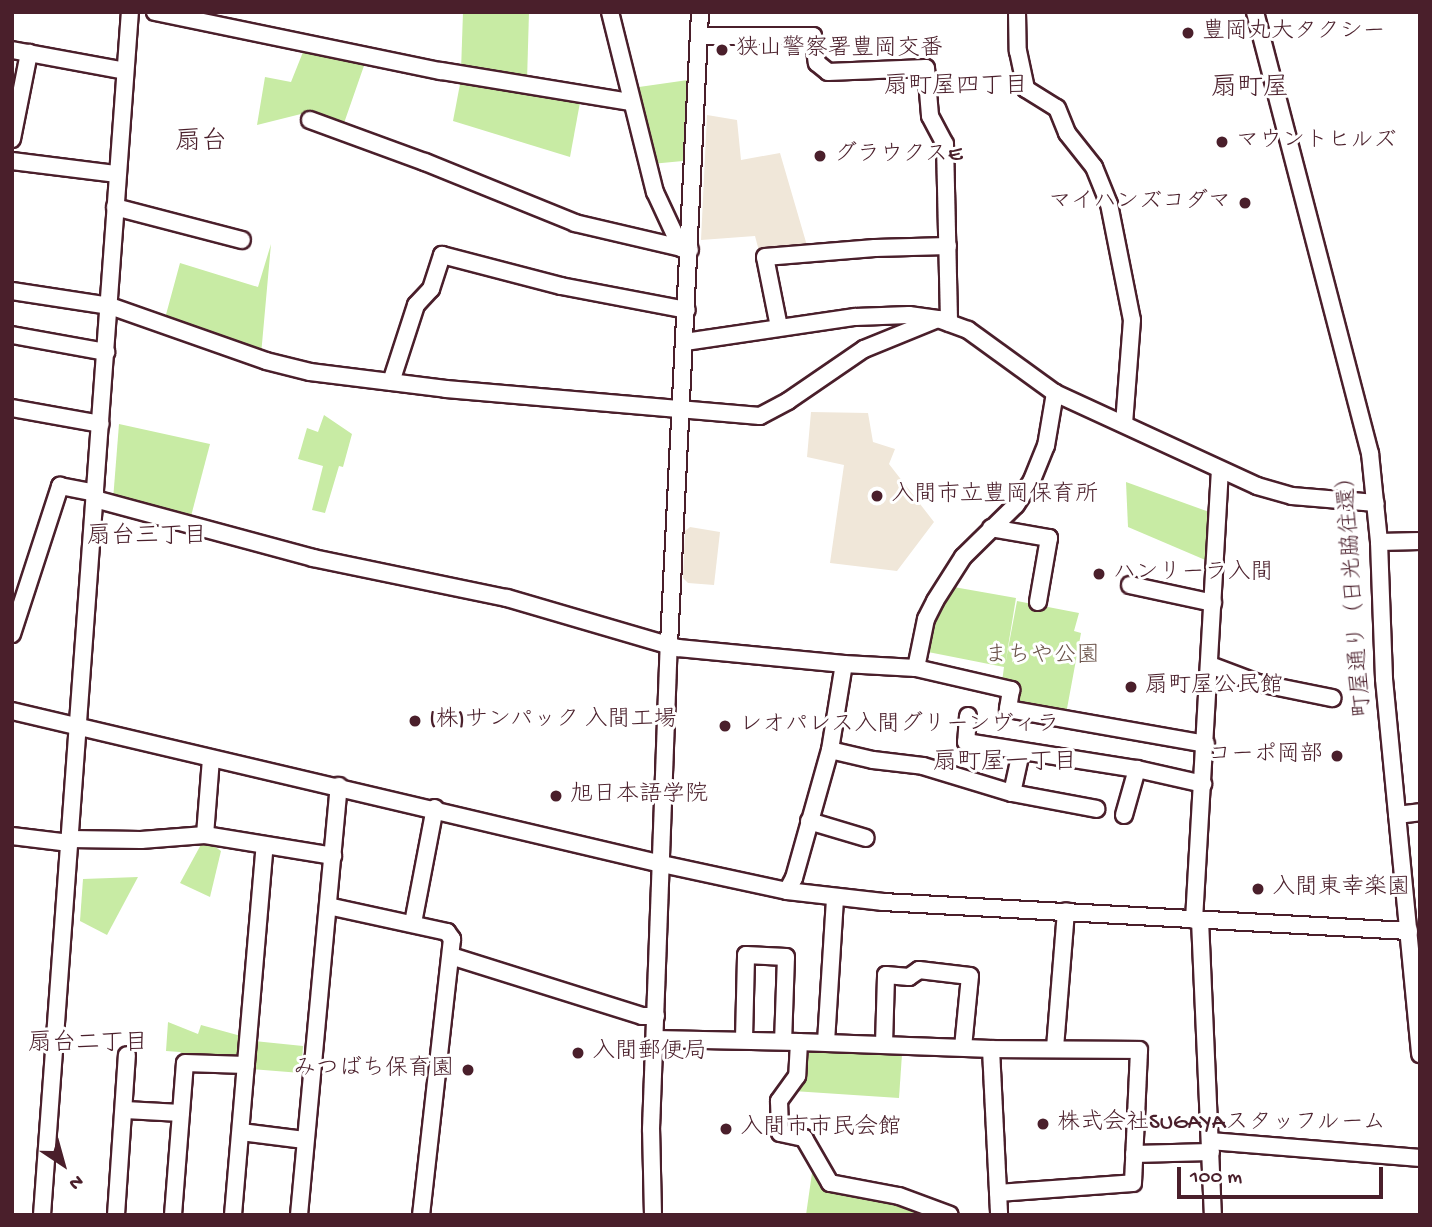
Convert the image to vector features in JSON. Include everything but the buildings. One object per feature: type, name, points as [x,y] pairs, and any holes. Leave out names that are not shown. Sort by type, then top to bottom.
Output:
[{"type":"street","points":[[42,1215],[130,12]]},
{"type":"street","points":[[155,12],[441,71],[630,102]]},
{"type":"street","points":[[610,12],[630,102],[655,192],[686,249]]},
{"type":"street","points":[[653,1215],[651,1129],[669,645],[687,310],[686,249],[700,12]]},
{"type":"street","points":[[1017,12],[1018,51],[1026,89],[1057,108],[1067,133],[1094,167],[1109,204],[1132,320],[1124,424]]},
{"type":"street","name":"町屋通り（日光脇往還）","points":[[1255,12],[1327,297],[1356,392],[1370,453],[1379,542],[1383,667],[1397,815],[1412,883],[1409,931],[1420,1054]]},
{"type":"street","points":[[699,36],[813,36],[817,63],[828,72],[926,68],[930,116],[946,144],[948,246],[944,321]]},
{"type":"street","points":[[12,139],[20,51],[125,71]]},
{"type":"street","points":[[310,120],[404,153],[575,223],[622,237],[686,249]]},
{"type":"street","points":[[12,161],[117,174]]},
{"type":"street","points":[[115,207],[242,240]]},
{"type":"street","points":[[779,327],[765,257],[863,248],[948,246]]},
{"type":"street","points":[[391,382],[415,305],[430,289],[442,255],[561,286],[687,310]]},
{"type":"street","points":[[12,290],[110,306],[266,361],[310,372],[391,382],[765,414],[864,349],[944,321]]},
{"type":"street","points":[[685,342],[779,327],[869,317],[909,315],[944,321],[968,330],[1055,393],[1220,470],[1292,496],[1376,503]]},
{"type":"street","points":[[12,335],[106,352]]},
{"type":"street","points":[[916,668],[930,610],[963,557],[1016,505],[1032,480],[1046,446],[1055,393]]},
{"type":"street","points":[[12,408],[100,424]]},
{"type":"street","points":[[1213,1215],[1197,920],[1220,470]]},
{"type":"street","points":[[12,634],[60,486],[313,558],[507,598],[669,645],[732,655],[916,668],[1011,690],[1008,709],[1206,744]]},
{"type":"street","points":[[991,528],[1049,538],[1038,602]]},
{"type":"street","points":[[1379,542],[1420,541]]},
{"type":"street","points":[[1130,585],[1213,604]]},
{"type":"street","points":[[787,891],[794,878],[830,750],[844,664]]},
{"type":"street","points":[[1210,665],[1258,683],[1332,698]]},
{"type":"street","points":[[12,711],[787,891],[835,898],[1409,931]]},
{"type":"street","points":[[968,716],[966,742],[1137,769],[1203,783]]},
{"type":"street","points":[[830,750],[873,760],[923,766],[1012,793],[1097,809]]},
{"type":"street","points":[[1012,793],[1021,752]]},
{"type":"street","points":[[205,835],[211,759]]},
{"type":"street","points":[[1124,815],[1137,769]]},
{"type":"street","points":[[299,1215],[304,1140],[340,786]]},
{"type":"street","points":[[414,923],[435,808]]},
{"type":"street","points":[[1397,815],[1420,812]]},
{"type":"street","points":[[809,821],[866,838]]},
{"type":"street","points":[[12,836],[70,841],[141,840],[205,835],[333,856]]},
{"type":"street","points":[[233,1215],[265,845]]},
{"type":"street","points":[[826,1042],[835,898]]},
{"type":"street","points":[[328,906],[414,923],[447,932],[453,939],[421,1215]]},
{"type":"street","points":[[1055,1048],[1066,911]]},
{"type":"street","points":[[744,1040],[747,955],[786,957],[791,1042],[797,1076],[779,1101],[780,1133],[804,1138],[830,1183],[899,1196],[950,1215]]},
{"type":"street","points":[[451,956],[642,1016],[656,1016]]},
{"type":"street","points":[[884,1044],[886,975],[909,977],[919,970],[970,975],[963,1047]]},
{"type":"street","points":[[655,1039],[991,1049],[1139,1050],[1133,1183],[998,1193]]},
{"type":"street","points":[[991,1049],[999,1215]]},
{"type":"street","points":[[116,1215],[127,1055]]},
{"type":"street","points":[[173,1215],[185,1063],[246,1065]]},
{"type":"street","points":[[125,1110],[181,1113]]},
{"type":"street","points":[[241,1132],[304,1140]]},
{"type":"street","points":[[1134,1154],[1211,1147],[1420,1157]]},
{"type":"shaded area","points":[[707,115],[737,120],[741,160],[780,153],[808,249],[760,255],[755,236],[701,240]]},
{"type":"shaded area","name":"入間市立豊岡保育所","points":[[811,412],[868,413],[873,442],[895,449],[889,464],[934,522],[897,571],[830,563],[844,465],[807,457]]},
{"type":"shaded area","points":[[690,527],[720,532],[714,585],[688,583],[683,578],[685,531]]},
{"type":"green space","points":[[463,12],[529,12],[527,81],[461,71]]},
{"type":"green space","points":[[305,47],[366,60],[343,126],[301,114],[257,125],[265,77],[291,82]]},
{"type":"green space","points":[[461,79],[581,97],[570,157],[453,121]]},
{"type":"green space","points":[[688,80],[683,161],[651,164],[632,88]]},
{"type":"green space","points":[[271,244],[261,355],[164,322],[180,263],[258,287]]},
{"type":"green space","points":[[324,415],[352,434],[343,467],[339,466],[325,513],[312,510],[323,466],[298,459],[307,428],[318,432]]},
{"type":"green space","points":[[119,424],[210,444],[190,520],[113,500]]},
{"type":"green space","points":[[1126,482],[1212,513],[1210,562],[1128,527]]},
{"type":"green space","name":"まちや公園","points":[[948,586],[1016,598],[1005,665],[1017,601],[1079,613],[1074,631],[1081,633],[1066,714],[1019,705],[1015,700],[1017,685],[1002,682],[1004,667],[923,651],[928,621]]},
{"type":"green space","points":[[204,839],[221,851],[210,897],[180,883]]},
{"type":"green space","points":[[138,877],[107,935],[80,921],[83,879]]},
{"type":"green space","points":[[168,1022],[198,1034],[201,1025],[241,1036],[239,1060],[188,1058],[180,1052],[166,1051]]},
{"type":"green space","points":[[254,1041],[303,1046],[301,1073],[251,1069]]},
{"type":"green space","points":[[810,1049],[902,1054],[899,1098],[793,1091]]},
{"type":"green space","points":[[812,1173],[897,1200],[934,1215],[806,1215]]},
{"type":"place","name":"豊岡丸大タクシー","points":[[1188,33]]},
{"type":"place","name":"狭山警察署豊岡交番","points":[[722,50]]},
{"type":"place","name":"マウントヒルズ","points":[[1222,142]]},
{"type":"place","name":"グラウクスE","points":[[820,156]]},
{"type":"place","name":"マイハンズコダマ","points":[[1245,203]]},
{"type":"place","name":"入間市立豊岡保育所","points":[[877,496]]},
{"type":"place","name":"ハンリーラ入間","points":[[1099,574]]},
{"type":"place","name":"扇町屋公民館","points":[[1131,687]]},
{"type":"place","name":"(株)サンパック 入間工場","points":[[415,721]]},
{"type":"place","name":"レオパレス入間グリーンヴィラ","points":[[725,726]]},
{"type":"place","name":"コーポ岡部","points":[[1337,756]]},
{"type":"place","name":"旭日本語学院","points":[[556,796]]},
{"type":"place","name":"入間東幸楽園","points":[[1258,889]]},
{"type":"place","name":"入間郵便局","points":[[578,1053]]},
{"type":"place","name":"みつばち保育園","points":[[468,1070]]},
{"type":"place","name":"株式会社SUGAYAスタッフルーム","points":[[1043,1124]]},
{"type":"place","name":"入間市市民会館","points":[[726,1129]]},
{"type":"district","name":"扇町屋四丁目","points":[[956,88]]},
{"type":"district","name":"扇町屋","points":[[1250,90]]},
{"type":"district","name":"扇台","points":[[201,144]]},
{"type":"district","name":"扇台三丁目","points":[[147,538]]},
{"type":"district","name":"扇町屋一丁目","points":[[1005,764]]},
{"type":"district","name":"扇台二丁目","points":[[88,1045]]}]
